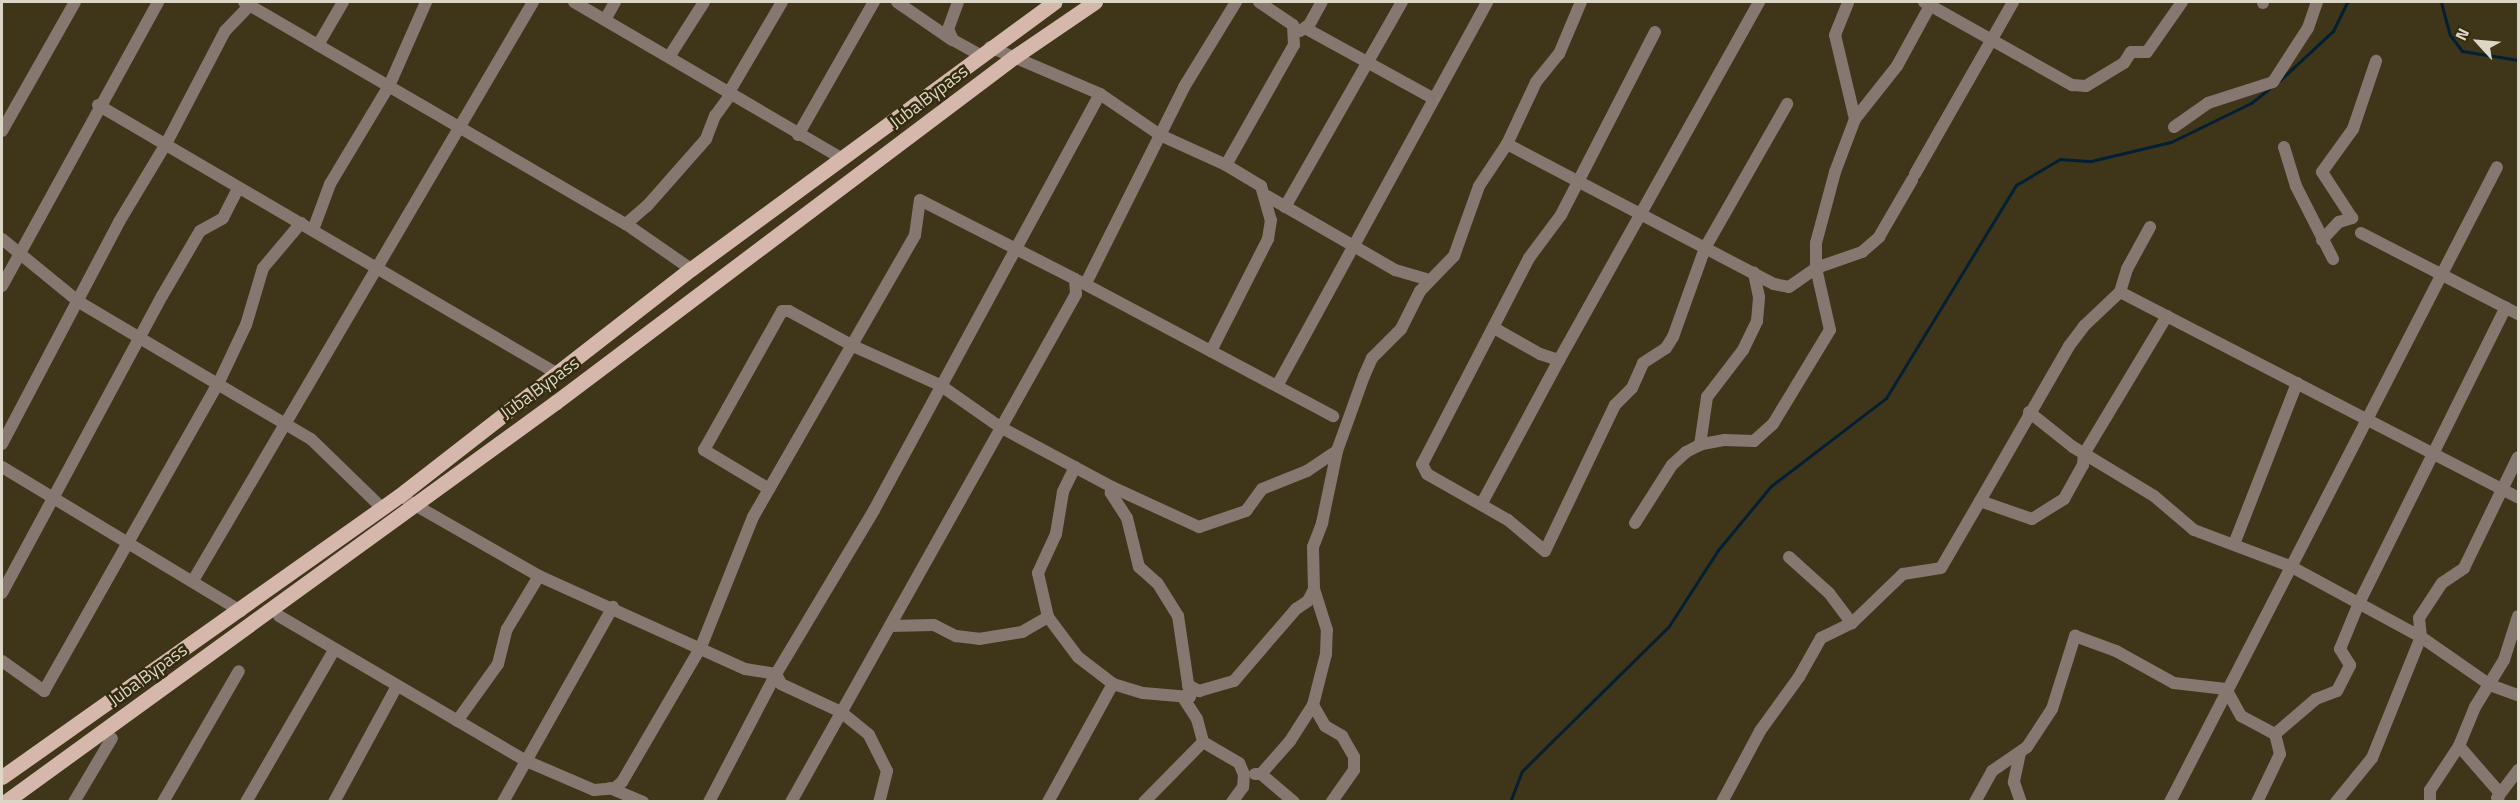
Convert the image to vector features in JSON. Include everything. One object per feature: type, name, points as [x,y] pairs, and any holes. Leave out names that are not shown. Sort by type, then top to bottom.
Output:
[{"type":"main road","name":"Juba Bypass","points":[[2,777],[242,610],[399,496],[691,268],[843,159],[1045,6],[1054,2]]},
{"type":"main road","name":"Juba Bypass","points":[[4,801],[565,394],[1014,57],[1095,2]]},
{"type":"street","points":[[2,131],[75,2]]},
{"type":"street","points":[[2,286],[98,105],[158,2]]},
{"type":"street","points":[[318,45],[343,2]]},
{"type":"street","points":[[313,230],[330,184],[388,86],[426,2]]},
{"type":"street","points":[[194,579],[533,2]]},
{"type":"street","points":[[574,2],[729,95],[843,159]]},
{"type":"street","points":[[605,20],[615,2]]},
{"type":"street","points":[[669,57],[704,2]]},
{"type":"street","points":[[626,224],[647,206],[706,139],[715,116],[782,2]]},
{"type":"street","points":[[798,135],[874,2]]},
{"type":"street","points":[[897,2],[953,40],[985,51],[1014,57],[1100,94],[1160,135],[1226,165],[1261,186],[1267,196],[1271,220],[1268,239],[1211,351]]},
{"type":"street","points":[[953,40],[948,29],[958,2]]},
{"type":"street","points":[[791,801],[1076,294],[1081,280],[1160,135],[1236,2]]},
{"type":"street","points":[[1259,2],[1301,30],[1367,62],[1434,99]]},
{"type":"street","points":[[1226,165],[1301,30],[1322,2]]},
{"type":"street","points":[[1285,207],[1402,2]]},
{"type":"street","points":[[1277,386],[1487,2]]},
{"type":"street","points":[[1261,774],[1290,741],[1313,705],[1326,654],[1327,630],[1314,589],[1313,548],[1322,523],[1337,451],[1369,363],[1401,328],[1420,291],[1454,256],[1479,186],[1508,144],[1536,82],[1559,54],[1581,2]]},
{"type":"street","points":[[1482,503],[1559,360],[1760,2]]},
{"type":"street","points":[[1848,2],[1835,35],[1855,119]]},
{"type":"street","points":[[1508,144],[1754,273],[1783,286],[1797,285],[1816,268],[1849,260],[1879,237],[2013,2]]},
{"type":"street","points":[[1635,523],[1672,465],[1700,445],[1724,440],[1754,441],[1773,424],[1830,330],[1816,268],[1819,228],[1855,119],[1897,66],[1929,3],[2072,86],[2086,86],[2124,63],[2130,52],[2146,52],[2182,2]]},
{"type":"street","points":[[2174,127],[2208,103],[2273,82],[2308,28],[2317,2]]},
{"type":"street","points":[[2,444],[79,302],[119,222],[167,142],[225,31],[247,3],[626,224],[691,268]]},
{"type":"street","points":[[1655,32],[1561,215],[1529,258],[1473,372],[1450,405],[1422,464],[1427,474],[1482,503],[1545,551],[1615,405],[1636,381],[1643,363],[1666,348],[1673,337],[1706,248],[1787,104]]},
{"type":"street","points":[[2322,240],[2339,222],[2352,218],[2322,172],[2353,129],[2376,61]]},
{"type":"street","points":[[709,801],[776,674],[874,510],[1100,94]]},
{"type":"street","points":[[98,105],[167,142],[376,269],[556,373]]},
{"type":"street","points":[[2284,147],[2296,186],[2333,259]]},
{"type":"street","points":[[2170,801],[2497,167]]},
{"type":"street","points":[[2,593],[200,231],[224,218],[237,191]]},
{"type":"street","points":[[1267,196],[1407,276],[1430,280]]},
{"type":"street","points":[[279,616],[524,760],[594,790],[605,792],[622,782],[701,647],[753,518],[915,235],[920,200],[1081,280],[1333,416]]},
{"type":"street","points":[[2,661],[44,691],[219,382],[246,325],[258,279],[301,223]]},
{"type":"street","points":[[1722,801],[1760,731],[1799,677],[1816,643],[1852,623],[1903,574],[1941,568],[2029,412],[2077,334],[2120,292],[2127,268],[2150,227]]},
{"type":"street","points":[[2361,233],[2518,314]]},
{"type":"street","points":[[2,239],[79,302],[219,382],[323,448],[382,508]]},
{"type":"street","points":[[1700,445],[1707,397],[1743,350],[1757,321],[1758,306],[1754,273]]},
{"type":"street","points":[[1758,306],[1783,286]]},
{"type":"street","points":[[2120,292],[2518,497]]},
{"type":"street","points":[[2275,734],[2316,699],[2337,691],[2350,665],[2340,649],[2359,603],[2506,308]]},
{"type":"street","points":[[769,489],[704,450],[744,374],[782,311],[804,318],[851,345],[940,385],[1000,427],[1112,487],[1198,527],[1246,510],[1262,489],[1307,471],[1337,451]]},
{"type":"street","points":[[1980,501],[2032,519],[2064,499],[2083,465],[2084,454],[2167,316]]},
{"type":"street","points":[[1494,328],[1540,354],[1559,360]]},
{"type":"street","points":[[2234,544],[2297,383]]},
{"type":"street","points":[[2029,412],[2084,454],[2154,496],[2194,530],[2290,566],[2421,637],[2490,685],[2518,695]]},
{"type":"street","points":[[2336,801],[2372,758],[2421,637],[2420,618],[2442,583],[2464,568],[2518,457]]},
{"type":"street","points":[[2,467],[194,579],[242,610]]},
{"type":"street","points":[[1075,467],[1063,492],[1056,534],[1038,573],[1048,617],[1078,657],[1113,684],[1143,693],[1184,699],[1190,697],[1178,616],[1157,583],[1139,567],[1127,518],[1111,493],[1112,487]]},
{"type":"street","points":[[399,496],[539,576],[613,607],[658,631],[701,647],[745,669],[776,674],[782,684],[841,712],[869,735],[887,771],[879,801]]},
{"type":"street","points":[[1789,557],[1829,593],[1852,623]]},
{"type":"street","points":[[457,721],[498,664],[507,629],[539,576]]},
{"type":"street","points":[[1188,686],[1199,691],[1234,681],[1296,609],[1308,601],[1314,589]]},
{"type":"street","points":[[502,801],[613,607]]},
{"type":"street","points":[[2430,801],[2430,790],[2459,746],[2475,706],[2504,660],[2518,616]]},
{"type":"street","points":[[890,626],[934,625],[956,636],[979,639],[1022,632],[1048,617]]},
{"type":"street","points":[[1975,801],[1992,771],[2020,753],[2052,709],[2076,636],[2116,651],[2174,683],[2226,689]]},
{"type":"street","points":[[246,801],[334,650]]},
{"type":"street","points":[[163,801],[239,671]]},
{"type":"street","points":[[1048,801],[1113,684]]},
{"type":"street","points":[[334,801],[397,686]]},
{"type":"street","points":[[2226,689],[2241,716],[2275,734],[2280,754],[2257,801]]},
{"type":"street","points":[[1184,699],[1197,719],[1203,742],[1239,764],[1244,774],[1243,787],[1232,801]]},
{"type":"street","points":[[1313,705],[1325,726],[1342,736],[1354,757],[1354,771],[1332,801]]},
{"type":"street","points":[[74,801],[112,738]]},
{"type":"street","points":[[1144,801],[1203,742]]},
{"type":"street","points":[[2459,746],[2498,798],[2518,770]]},
{"type":"street","points":[[2020,753],[2014,782],[2021,801]]},
{"type":"street","points":[[1244,774],[1261,774],[1294,801]]},
{"type":"street","points":[[594,790],[609,788],[643,801]]},
{"type":"street","points":[[604,801],[609,788]]},
{"type":"waterway","points":[[2279,81],[2333,31],[2347,2]]},
{"type":"waterway","points":[[2441,2],[2450,35],[2462,51],[2518,60]]},
{"type":"waterway","points":[[1510,802],[1522,771],[1669,626],[1718,550],[1771,486],[1886,398],[2016,185],[2060,159],[2091,161],[2171,142],[2251,103],[2269,89]]}]
